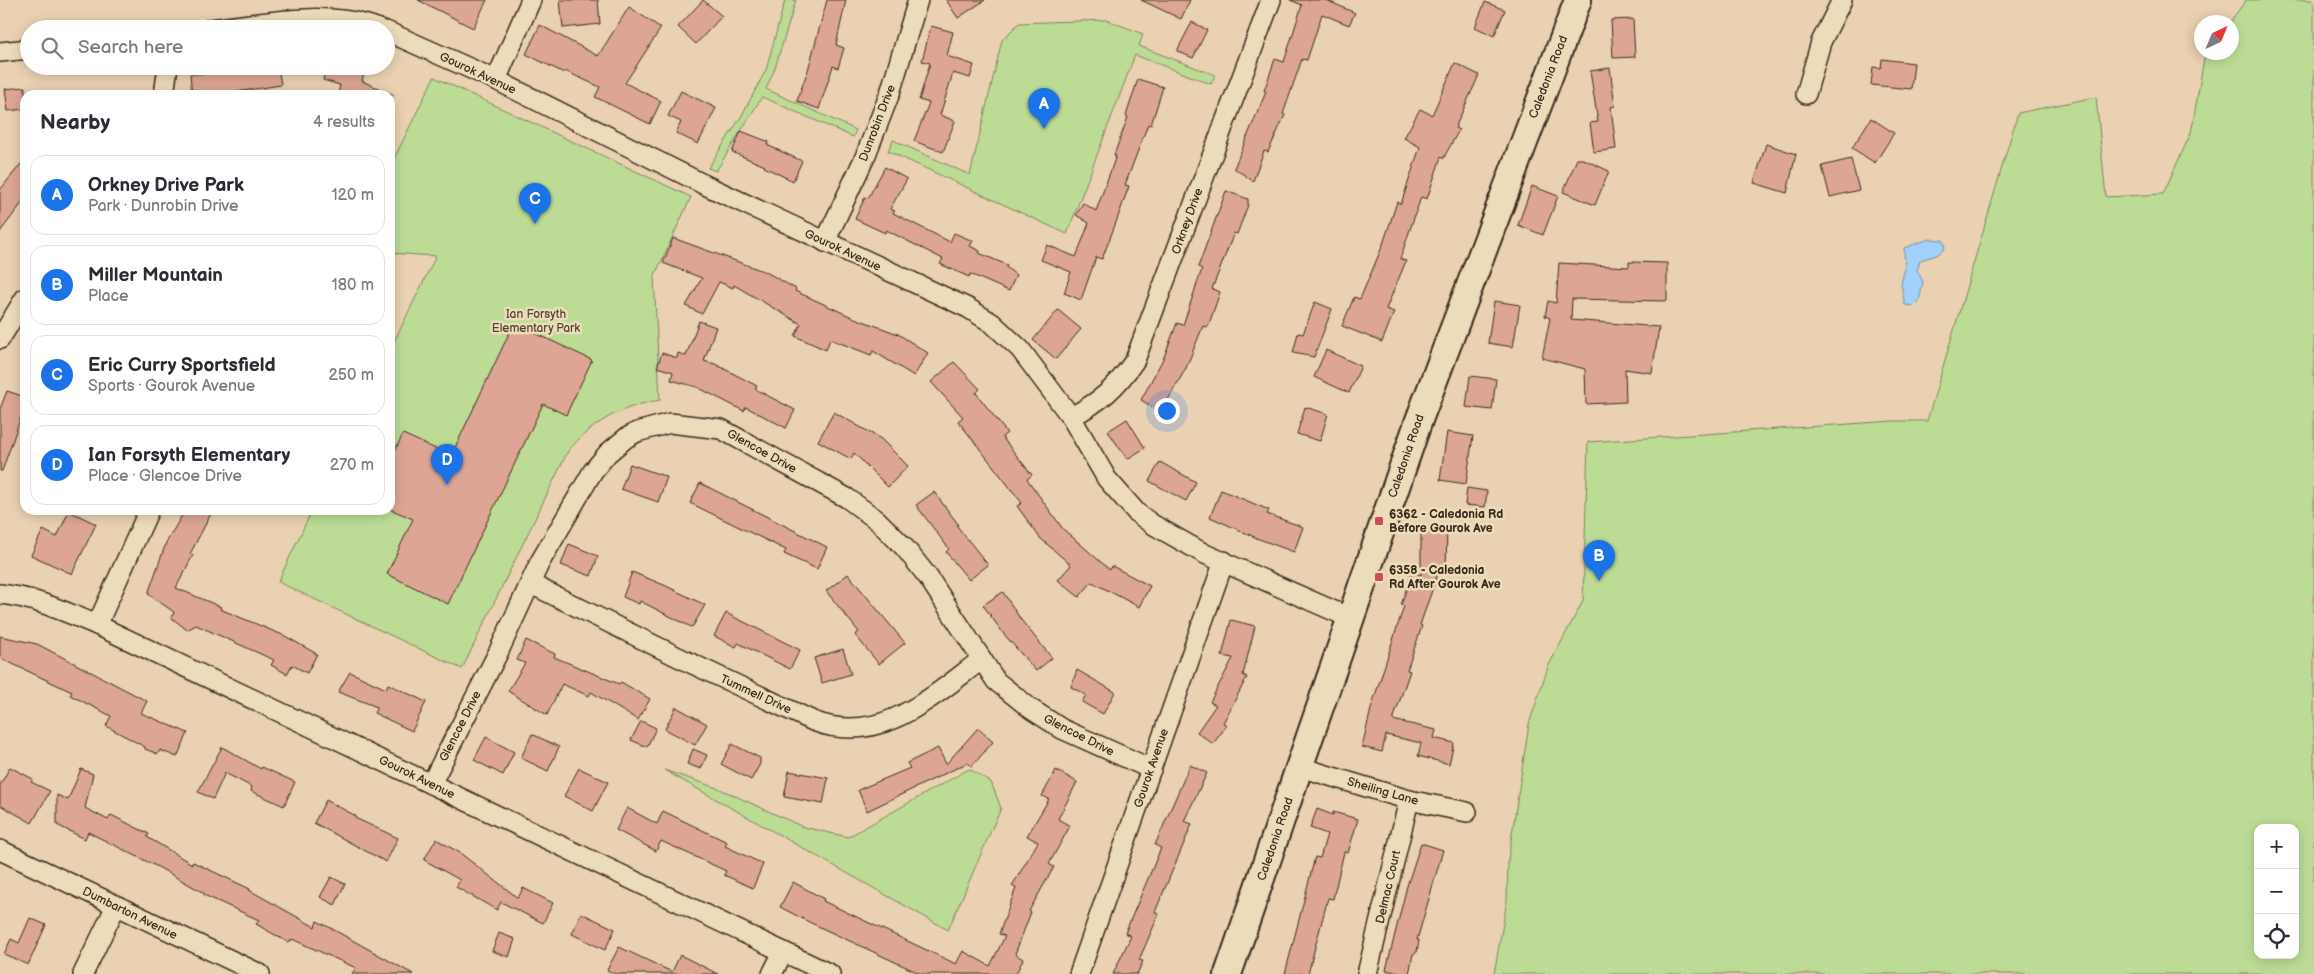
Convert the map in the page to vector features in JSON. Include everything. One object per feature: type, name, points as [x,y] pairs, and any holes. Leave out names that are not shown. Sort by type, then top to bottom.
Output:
[{"type":"street","points":[[496,80],[531,0]]},
{"type":"street","name":"Dunrobin Drive","points":[[825,242],[865,157],[890,93],[918,0]]},
{"type":"street","name":"Orkney Drive","points":[[1071,417],[1113,390],[1135,360],[1271,0]]},
{"type":"street","name":"Caledonia Road","points":[[1228,974],[1419,420],[1578,0]]},
{"type":"street","points":[[1806,94],[1821,42],[1842,0]]},
{"type":"street","points":[[302,20],[322,18],[337,20]]},
{"type":"street","name":"Gourok Avenue","points":[[395,35],[496,80],[705,185],[968,308],[992,323],[1020,348],[1071,417],[1107,480],[1137,513],[1180,540],[1350,618]]},
{"type":"street","points":[[0,52],[20,50]]},
{"type":"street","points":[[165,90],[167,75]]},
{"type":"street","points":[[0,339],[20,306]]},
{"type":"street","name":"Glencoe Drive","points":[[431,784],[540,562],[592,471],[608,453],[626,438],[636,432],[670,423],[721,429],[847,498],[877,520],[905,548],[928,577],[996,681],[1052,723],[1151,769]]},
{"type":"street","points":[[97,625],[148,515]]},
{"type":"street","name":"Gourok Avenue","points":[[1079,974],[1224,561]]},
{"type":"street","name":"Tummell Drive","points":[[530,584],[678,658],[813,720],[830,725],[870,726],[897,718],[912,711],[981,660]]},
{"type":"street","name":"Gourok Avenue","points":[[0,594],[11,595],[57,608],[97,625],[830,974]]},
{"type":"street","name":"Sheiling Lane","points":[[1300,766],[1409,800],[1467,812]]},
{"type":"street","name":"Delmac Court","points":[[1367,974],[1409,800]]},
{"type":"street","name":"Dumbarton Avenue","points":[[0,850],[260,974]]},
{"type":"street","points":[[83,974],[116,906]]},
{"type":"street","points":[[772,974],[782,952]]},
{"type":"green space","points":[[785,0],[796,0],[775,68],[766,89],[856,130],[853,137],[762,97],[716,171],[708,168],[741,117],[766,70]]},
{"type":"green space","points":[[2246,0],[2314,0],[2314,974],[1494,974],[1507,901],[1508,860],[1529,724],[1548,667],[1583,601],[1588,442],[1893,421],[1927,421],[2018,113],[2096,97],[2106,197],[2163,194],[2191,133],[2204,60],[2239,60],[2239,15],[2235,15]]},
{"type":"green space","points":[[1107,20],[1143,34],[1139,46],[1215,75],[1211,84],[1135,55],[1067,234],[888,151],[893,140],[970,175],[1002,40],[1019,23]]},
{"type":"green space","name":"Ian Forsyth Elementary Park","points":[[434,77],[691,197],[654,277],[660,400],[633,406],[609,417],[587,432],[568,451],[462,669],[278,582],[310,515],[395,515],[395,340],[436,256],[395,253],[395,157]]},
{"type":"green space","points":[[969,769],[991,782],[1001,808],[948,930],[664,770],[720,789],[803,827],[848,837]]},
{"type":"water","points":[[1930,239],[1943,240],[1945,248],[1937,255],[1920,260],[1917,270],[1923,282],[1919,301],[1914,306],[1905,305],[1901,284],[1905,268],[1904,248]]},
{"type":"building","points":[[418,0],[487,0],[473,28]]},
{"type":"building","points":[[560,0],[598,0],[600,24],[563,28]]},
{"type":"building","points":[[703,0],[722,16],[696,44],[678,27]]},
{"type":"building","points":[[827,0],[846,0],[836,45],[844,48],[838,68],[833,66],[819,109],[797,101],[808,70]]},
{"type":"building","points":[[946,0],[985,0],[958,18]]},
{"type":"building","points":[[1141,0],[1190,0],[1181,19]]},
{"type":"building","points":[[1290,0],[1326,0],[1355,13],[1349,25],[1322,14],[1307,60],[1302,59],[1283,114],[1285,115],[1268,152],[1264,151],[1253,181],[1234,168],[1266,92],[1264,91],[1275,59],[1284,62],[1302,5]]},
{"type":"building","points":[[1485,2],[1505,10],[1494,36],[1475,27]]},
{"type":"building","points":[[629,7],[661,28],[625,83],[661,101],[650,124],[595,97],[600,87],[565,71],[564,73],[526,54],[540,25],[598,56]]},
{"type":"building","points":[[1633,19],[1635,57],[1613,58],[1611,20]]},
{"type":"building","points":[[1192,22],[1207,30],[1193,58],[1177,51]]},
{"type":"building","points":[[931,26],[953,32],[947,56],[974,65],[970,78],[953,73],[940,115],[955,121],[943,152],[914,141],[929,103],[919,100],[930,63],[922,61]]},
{"type":"building","points":[[1882,59],[1914,63],[1911,89],[1871,85],[1873,67],[1881,68]]},
{"type":"building","points":[[1455,63],[1479,75],[1455,128],[1459,130],[1443,159],[1441,157],[1427,199],[1421,197],[1400,259],[1406,261],[1386,309],[1394,312],[1382,342],[1342,326],[1354,297],[1360,299],[1382,247],[1397,202],[1401,204],[1420,147],[1404,138],[1420,109],[1432,115]]},
{"type":"building","points":[[1610,68],[1615,106],[1611,107],[1616,149],[1594,152],[1590,123],[1598,122],[1590,71]]},
{"type":"building","points":[[190,75],[279,75],[281,85],[249,90],[192,90]]},
{"type":"building","points":[[324,75],[364,75],[362,81],[383,90],[339,90],[340,85],[323,80]]},
{"type":"building","points":[[1138,79],[1163,87],[1151,125],[1148,124],[1125,185],[1129,186],[1102,259],[1096,257],[1081,300],[1064,293],[1071,272],[1041,260],[1047,245],[1076,257],[1089,223],[1076,215],[1083,203],[1096,211],[1116,156],[1114,155],[1128,117],[1126,116]]},
{"type":"building","points":[[25,87],[25,90],[20,90],[20,110],[8,111],[5,89]]},
{"type":"building","points":[[681,91],[716,108],[698,144],[676,133],[681,122],[668,116]]},
{"type":"building","points":[[1871,118],[1894,133],[1875,163],[1852,148]]},
{"type":"building","points":[[741,131],[769,142],[767,145],[802,161],[793,181],[765,166],[732,152]]},
{"type":"building","points":[[1766,144],[1796,154],[1787,193],[1754,183]]},
{"type":"building","points":[[1577,159],[1583,159],[1609,171],[1595,205],[1563,192]]},
{"type":"building","points":[[1851,159],[1859,190],[1830,197],[1822,166]]},
{"type":"building","points":[[20,165],[20,206],[0,232],[0,190]]},
{"type":"building","points":[[885,167],[907,179],[890,209],[895,211],[893,213],[950,242],[954,233],[973,241],[970,246],[980,251],[979,253],[1007,265],[1006,267],[1016,275],[1009,291],[970,274],[969,277],[940,264],[943,259],[886,230],[885,233],[855,219],[865,197],[868,198]]},
{"type":"building","points":[[1532,186],[1558,196],[1543,235],[1518,225]]},
{"type":"building","points":[[1226,191],[1248,199],[1248,205],[1237,234],[1234,233],[1212,289],[1220,292],[1208,327],[1203,326],[1186,368],[1161,412],[1141,400],[1164,357],[1177,323],[1183,325],[1202,269],[1198,267]]},
{"type":"building","points":[[673,238],[766,272],[796,289],[795,291],[852,317],[898,334],[928,353],[914,376],[873,351],[871,355],[830,339],[826,350],[795,336],[801,324],[734,285],[733,288],[719,282],[702,314],[686,306],[702,278],[663,263]]},
{"type":"building","points":[[1629,262],[1667,263],[1667,301],[1572,299],[1571,320],[1659,327],[1652,373],[1625,369],[1626,402],[1586,404],[1585,369],[1542,358],[1550,318],[1545,316],[1548,301],[1556,303],[1559,263],[1629,267]]},
{"type":"building","points":[[1494,301],[1520,305],[1513,347],[1488,343]]},
{"type":"building","points":[[1315,302],[1332,309],[1314,357],[1293,353],[1298,333],[1303,334]]},
{"type":"building","points":[[1058,310],[1081,329],[1056,359],[1033,340]]},
{"type":"building","points":[[699,321],[716,327],[704,361],[715,364],[757,386],[755,389],[795,410],[786,428],[746,407],[744,411],[697,387],[671,380],[673,372],[657,367],[662,353],[677,358],[678,353],[686,356]]},
{"type":"building","points":[[514,323],[592,360],[566,415],[543,404],[448,604],[387,574],[413,519],[395,511],[395,451],[403,434],[451,456]]},
{"type":"building","points":[[1326,350],[1361,366],[1349,393],[1314,377]]},
{"type":"building","points":[[954,362],[980,389],[976,393],[1007,433],[1002,437],[1032,475],[1027,479],[1063,529],[1110,570],[1112,566],[1150,586],[1139,607],[1092,582],[1079,597],[1058,580],[1071,565],[1040,538],[1017,506],[1022,503],[958,421],[963,417],[931,382]]},
{"type":"building","points":[[1470,376],[1496,379],[1492,410],[1466,407]]},
{"type":"building","points":[[7,391],[20,395],[20,420],[2,471],[0,471],[0,409]]},
{"type":"building","points":[[1305,407],[1328,414],[1320,441],[1297,434]]},
{"type":"building","points":[[834,412],[881,439],[908,466],[888,487],[854,453],[851,459],[818,441]]},
{"type":"building","points":[[1127,419],[1145,448],[1127,459],[1108,431]]},
{"type":"building","points":[[1447,432],[1473,436],[1466,484],[1440,480]]},
{"type":"building","points":[[1160,462],[1196,482],[1186,501],[1149,481]]},
{"type":"building","points":[[630,464],[667,477],[658,502],[621,489]]},
{"type":"building","points":[[700,483],[827,547],[817,569],[784,554],[786,550],[690,503]]},
{"type":"building","points":[[1467,488],[1487,491],[1485,507],[1465,505]]},
{"type":"building","points":[[1221,490],[1269,510],[1267,514],[1303,527],[1294,552],[1210,517]]},
{"type":"building","points":[[934,492],[958,524],[957,526],[988,565],[969,580],[946,552],[949,549],[916,505]]},
{"type":"building","points":[[67,515],[77,515],[96,524],[72,574],[31,555],[43,530],[57,537]]},
{"type":"building","points":[[182,515],[210,515],[190,554],[193,555],[176,588],[285,636],[317,654],[307,673],[292,665],[287,674],[271,665],[274,660],[196,625],[187,630],[172,618],[174,612],[148,594],[166,543]]},
{"type":"building","points":[[1421,527],[1447,527],[1446,570],[1439,570],[1420,625],[1422,626],[1407,670],[1410,671],[1393,720],[1436,730],[1434,738],[1454,743],[1449,764],[1418,756],[1421,743],[1386,735],[1382,752],[1362,747],[1372,705],[1404,606],[1401,605],[1412,572],[1421,575]]},
{"type":"building","points":[[569,544],[598,556],[591,576],[561,565]]},
{"type":"building","points":[[632,572],[705,605],[693,626],[691,627],[640,601],[639,604],[623,597]]},
{"type":"building","points":[[848,574],[905,643],[879,664],[855,635],[859,632],[826,591]]},
{"type":"building","points":[[1003,592],[1021,620],[1052,658],[1036,671],[1003,633],[983,605]]},
{"type":"building","points":[[726,613],[800,650],[790,669],[738,643],[736,647],[714,636]]},
{"type":"building","points":[[1231,620],[1255,626],[1243,675],[1247,677],[1223,723],[1227,725],[1213,744],[1197,732],[1216,705],[1210,702],[1233,658],[1222,656]]},
{"type":"building","points":[[0,636],[37,644],[147,701],[141,713],[188,733],[177,757],[160,750],[158,754],[145,749],[145,747],[106,726],[111,716],[70,695],[72,692],[0,658]]},
{"type":"building","points":[[526,640],[555,654],[554,657],[619,684],[621,682],[650,699],[638,720],[591,692],[589,696],[562,684],[547,715],[508,691],[525,663],[517,660]]},
{"type":"building","points":[[843,649],[851,674],[822,683],[814,658]]},
{"type":"building","points":[[1077,670],[1115,692],[1103,714],[1082,702],[1086,695],[1071,687]]},
{"type":"building","points":[[350,672],[386,689],[388,684],[426,702],[412,731],[374,713],[377,707],[338,692]]},
{"type":"building","points":[[676,707],[707,724],[695,745],[665,729]]},
{"type":"building","points":[[641,721],[656,728],[647,747],[631,740]]},
{"type":"building","points":[[978,728],[993,742],[972,766],[967,763],[867,811],[858,790],[910,768],[907,763],[938,748],[946,764]]},
{"type":"building","points":[[532,734],[559,747],[548,771],[521,758]]},
{"type":"building","points":[[486,737],[514,752],[503,775],[474,760]]},
{"type":"building","points":[[732,744],[760,758],[760,764],[751,780],[721,764]]},
{"type":"building","points":[[222,747],[261,769],[262,767],[295,782],[284,806],[251,791],[252,787],[225,773],[213,799],[198,792]]},
{"type":"building","points":[[693,749],[707,755],[701,769],[687,764]]},
{"type":"building","points":[[1190,765],[1207,773],[1184,821],[1192,824],[1155,912],[1159,914],[1139,960],[1143,961],[1137,974],[1113,974],[1131,936],[1125,933],[1161,848],[1155,845]]},
{"type":"building","points":[[10,767],[33,779],[31,782],[50,791],[32,823],[0,805],[0,785]]},
{"type":"building","points":[[579,768],[608,782],[593,811],[564,796]]},
{"type":"building","points":[[81,769],[93,774],[85,808],[108,820],[111,815],[149,834],[147,837],[192,864],[193,862],[250,889],[315,927],[317,921],[413,974],[352,974],[356,968],[292,939],[289,943],[256,924],[259,920],[204,895],[204,893],[158,867],[88,832],[85,839],[57,825],[57,795],[68,800]]},
{"type":"building","points":[[1056,770],[1077,782],[1058,819],[1070,826],[1049,864],[1054,867],[1029,911],[1031,912],[1015,954],[1023,959],[1016,974],[921,974],[780,907],[793,882],[824,899],[823,901],[956,964],[963,951],[990,966],[1005,936],[999,934],[1016,888],[1012,886],[1038,842],[1027,836],[1049,799],[1042,796]]},
{"type":"building","points":[[789,771],[828,778],[823,804],[784,797]]},
{"type":"building","points":[[326,800],[356,816],[355,818],[398,838],[386,862],[314,823]]},
{"type":"building","points":[[627,808],[657,824],[663,811],[727,842],[725,846],[763,864],[753,888],[724,875],[726,871],[661,841],[656,851],[616,830]]},
{"type":"building","points":[[1317,809],[1333,815],[1333,812],[1358,819],[1348,853],[1344,852],[1333,899],[1328,898],[1308,974],[1285,974],[1315,857],[1320,858],[1327,834],[1310,828]]},
{"type":"building","points":[[436,839],[460,853],[518,898],[523,888],[553,903],[543,923],[501,902],[497,910],[456,887],[460,880],[424,860]]},
{"type":"building","points":[[1421,843],[1443,850],[1417,940],[1419,940],[1417,952],[1413,954],[1409,974],[1403,974],[1386,970],[1407,886]]},
{"type":"building","points":[[331,877],[345,884],[335,905],[320,897]]},
{"type":"building","points":[[581,913],[615,929],[605,950],[572,934]]},
{"type":"building","points":[[30,918],[46,925],[28,965],[4,954],[11,939],[19,943]]},
{"type":"building","points":[[499,933],[515,939],[509,957],[492,951]]},
{"type":"building","points":[[619,947],[672,972],[680,955],[718,974],[615,974],[607,970]]},
{"type":"place","name":"Orkney Drive Park","points":[[1044,129]]},
{"type":"place","name":"Eric Curry Sportsfield","points":[[535,224]]},
{"type":"place","name":"Ian Forsyth Elementary","points":[[447,485]]},
{"type":"place","name":"6362 - Caledonia Rd Before Gourok Ave","points":[[1379,521]]},
{"type":"place","name":"6358 - Caledonia Rd After Gourok Ave","points":[[1379,577]]},
{"type":"place","name":"Miller Mountain","points":[[1599,581]]}]
